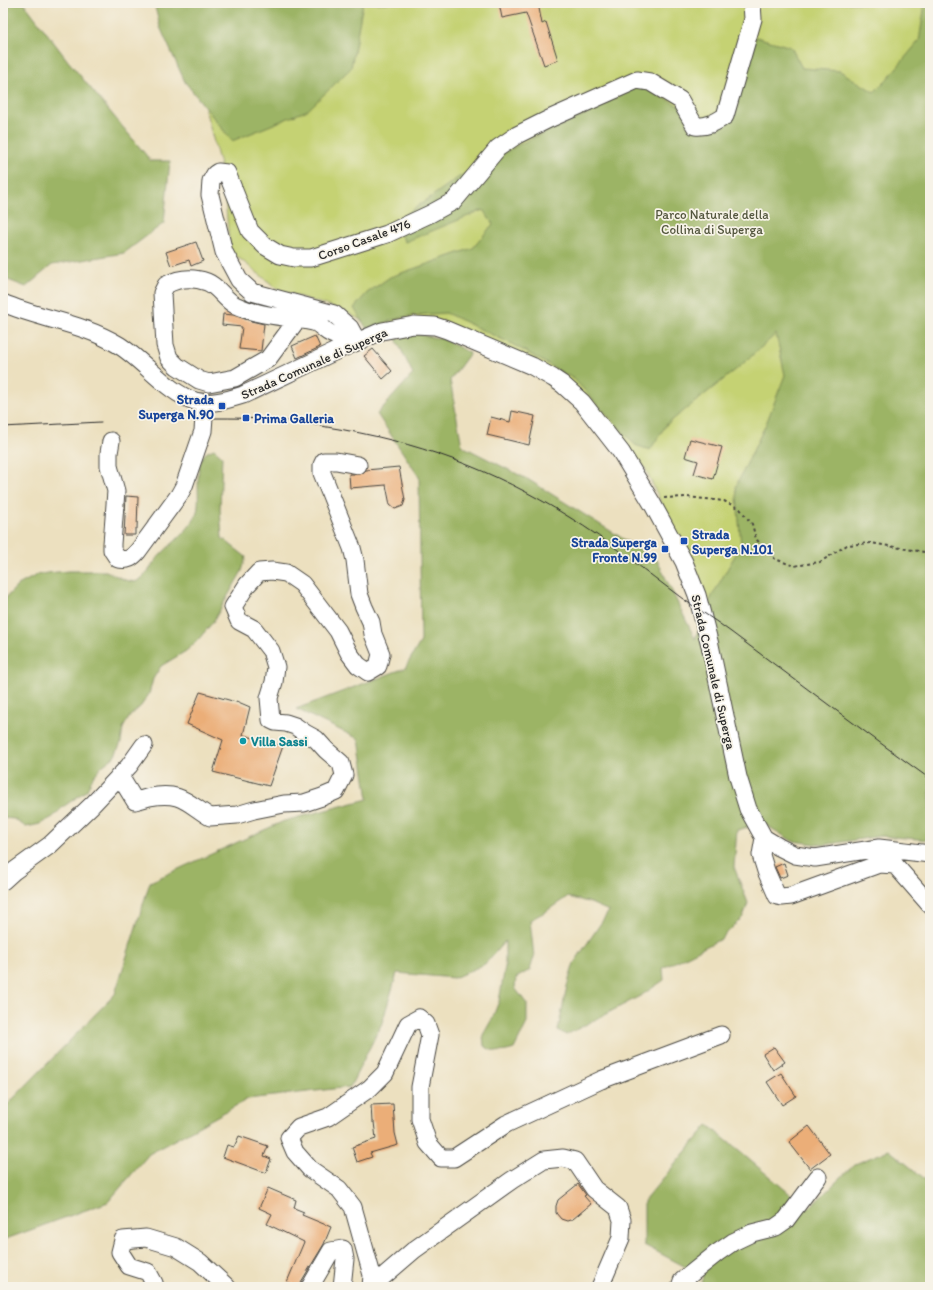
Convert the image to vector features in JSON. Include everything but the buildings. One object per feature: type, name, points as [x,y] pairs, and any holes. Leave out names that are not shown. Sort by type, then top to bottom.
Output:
[{"type":"street","name":"Corso Casale 476","points":[[357,341],[350,328],[334,314],[252,292],[239,280],[224,252],[210,195],[211,181],[215,174],[218,172],[227,173],[250,231],[265,246],[280,255],[294,258],[311,258],[387,234],[454,201],[498,148],[517,135],[549,118],[636,80],[650,82],[680,100],[695,126],[704,127],[716,122],[725,116],[753,19],[752,3]]},
{"type":"street","points":[[297,320],[268,359],[235,378],[209,383],[187,374],[168,358],[165,345],[162,293],[166,285],[175,280],[195,279],[209,282],[234,305],[264,315],[315,322],[338,338],[357,341]]},
{"type":"street","name":"Strada Comunale di Superga","points":[[3,303],[87,329],[128,351],[181,394],[205,403],[230,400],[357,341],[390,328],[414,325],[435,326],[447,330],[525,363],[546,374],[562,384],[582,402],[621,452],[653,505],[684,562],[697,596],[710,645],[738,777],[748,810],[764,838],[778,847],[796,854],[815,858],[879,848],[930,854]]},
{"type":"street","points":[[111,441],[109,466],[116,492],[112,550],[118,559],[128,560],[138,551],[184,486],[203,431],[205,403]]},
{"type":"street","points":[[118,777],[124,783],[135,801],[149,797],[178,796],[210,818],[237,815],[284,804],[304,803],[336,791],[344,775],[341,763],[316,739],[304,733],[296,726],[271,720],[269,698],[274,682],[276,667],[271,651],[254,629],[239,621],[233,607],[247,585],[260,572],[272,571],[286,573],[302,584],[313,597],[338,631],[349,653],[358,665],[368,672],[378,666],[381,654],[373,634],[371,622],[359,594],[352,548],[322,472],[322,465],[324,461],[336,461],[358,466]]},
{"type":"street","points":[[3,881],[50,844],[92,805],[129,766],[144,745]]},
{"type":"street","points":[[764,838],[761,854],[766,871],[777,896],[791,896],[879,864],[886,864],[895,865],[930,905]]},
{"type":"street","points":[[371,1287],[372,1275],[353,1207],[339,1189],[310,1168],[295,1152],[289,1138],[299,1127],[328,1117],[370,1088],[385,1073],[408,1024],[419,1018],[426,1024],[430,1035],[420,1087],[420,1119],[428,1144],[441,1158],[454,1158],[506,1124],[601,1080],[721,1035]]},
{"type":"street","points":[[371,1287],[414,1250],[512,1180],[544,1160],[563,1158],[574,1161],[594,1189],[618,1208],[622,1220],[621,1238],[600,1287]]},
{"type":"street","points":[[680,1287],[682,1281],[716,1253],[733,1242],[752,1233],[776,1226],[786,1220],[818,1177]]},
{"type":"street","points":[[150,1287],[154,1283],[148,1272],[129,1266],[120,1252],[123,1240],[146,1238],[176,1247],[200,1262],[227,1287]]},
{"type":"street","points":[[310,1287],[331,1251],[343,1249],[345,1259],[342,1287]]},
{"type":"path","points":[[653,505],[662,498],[687,497],[724,501],[740,509],[752,524],[756,539],[775,559],[794,566],[820,562],[847,545],[871,543],[930,553]]},
{"type":"green space","points":[[3,3],[24,3],[68,61],[151,161],[170,161],[164,223],[124,253],[52,265],[26,287],[3,278]]},
{"type":"green space","points":[[154,3],[363,3],[351,68],[308,110],[232,141],[185,82],[160,27]]},
{"type":"green space","name":"Parco Naturale della Collina di Superga","points":[[177,3],[930,3],[930,774],[709,607],[645,468],[590,406],[444,321],[373,327],[344,311],[279,290],[230,251],[223,176]]},
{"type":"green space","points":[[921,3],[930,3],[930,840],[881,836],[823,845],[792,841],[763,823],[737,830],[734,867],[748,903],[743,917],[721,939],[663,968],[664,980],[642,995],[566,1035],[558,1030],[567,986],[574,963],[609,911],[588,902],[567,897],[530,920],[534,957],[530,970],[516,978],[515,988],[527,1004],[527,1023],[514,1049],[502,1052],[492,1050],[484,1046],[483,1035],[492,1019],[499,1001],[505,967],[505,941],[485,964],[454,978],[397,973],[382,1023],[350,1087],[248,1099],[149,1154],[108,1202],[3,1240],[3,1104],[8,1104],[115,994],[150,882],[284,821],[368,799],[359,739],[296,709],[405,668],[421,641],[419,477],[377,414],[413,374],[396,339],[416,334],[443,339],[470,353],[450,380],[462,446],[529,480],[657,560],[695,639],[712,596],[741,545],[736,486],[766,424],[785,375],[776,334],[738,368],[666,425],[650,450],[635,445],[574,379],[512,344],[446,313],[414,315],[392,320],[367,329],[354,308],[367,293],[390,277],[473,248],[493,224],[483,210],[405,242],[394,223],[459,177],[524,142],[591,112],[636,86],[652,91],[718,128],[756,37],[791,47],[802,68],[840,71],[874,92],[888,78],[919,41],[924,10]]},
{"type":"green space","points":[[214,449],[222,456],[220,509],[222,538],[246,557],[242,571],[213,622],[197,641],[186,651],[161,666],[153,679],[149,694],[141,706],[130,716],[123,728],[121,743],[114,757],[102,766],[93,777],[87,790],[63,807],[53,817],[40,824],[26,827],[14,819],[3,818],[3,601],[18,585],[37,575],[47,573],[69,571],[106,571],[125,580],[135,582],[142,578],[156,560],[185,531],[195,518],[198,506],[198,472],[200,464],[206,453]]},
{"type":"green space","points":[[708,1125],[808,1209],[855,1164],[889,1150],[930,1183],[930,1287],[700,1287],[703,1276],[644,1245],[644,1201]]},
{"type":"tram line","points":[[212,418],[284,420],[392,440],[453,459],[512,485],[569,517],[627,556],[683,599],[725,628],[930,779]]},
{"type":"tram line","points":[[3,427],[101,422]]},
{"type":"place","name":"Strada Superga N.90","points":[[222,406]]},
{"type":"place","name":"Prima Galleria","points":[[246,418]]},
{"type":"place","name":"Strada Superga N.101","points":[[684,541]]},
{"type":"place","name":"Strada Superga Fronte N.99","points":[[665,549]]},
{"type":"place","name":"Villa Sassi","points":[[243,741]]}]
